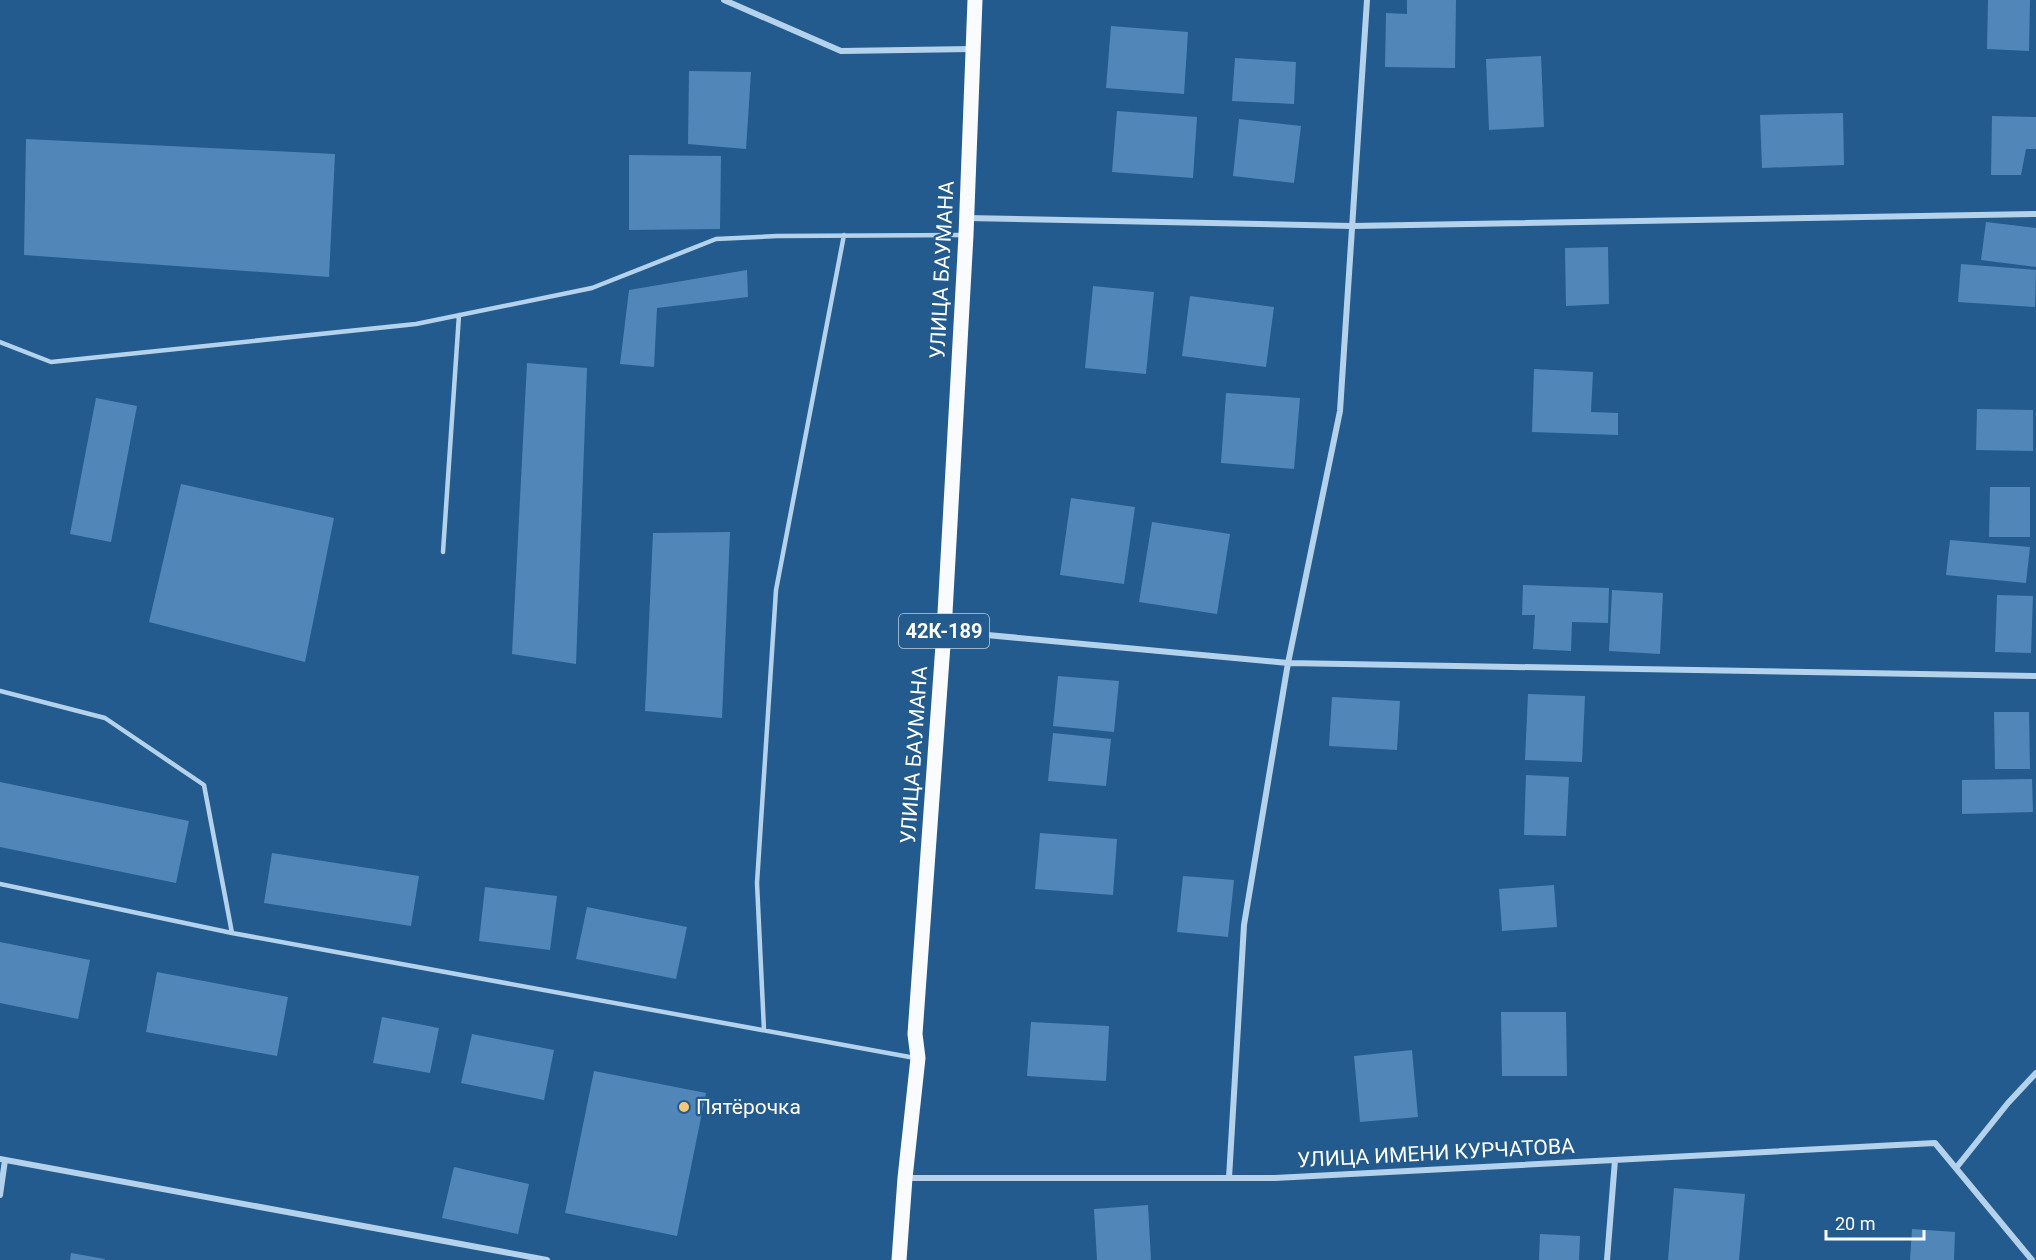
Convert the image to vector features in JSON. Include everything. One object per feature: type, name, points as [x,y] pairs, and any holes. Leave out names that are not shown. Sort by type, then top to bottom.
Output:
[{"type":"main road","name":"УЛИЦА БАУМАНА","points":[[899,1260],[918,1058],[915,1034],[944,631],[966,235],[975,0]]},
{"type":"street","points":[[724,0],[841,51],[972,49]]},
{"type":"street","points":[[1229,1178],[1244,925],[1288,663],[1340,411],[1367,0]]},
{"type":"street","points":[[965,218],[1352,226],[2036,214]]},
{"type":"street","points":[[944,631],[1288,663],[2036,676]]},
{"type":"street","points":[[1956,1168],[2008,1103],[2036,1073]]},
{"type":"street","name":"УЛИЦА ИМЕНИ КУРЧАТОВА","points":[[905,1178],[1275,1178],[1935,1143],[2032,1260]]},
{"type":"street","points":[[0,1195],[3,1160],[547,1260]]},
{"type":"street","points":[[1607,1260],[1615,1160]]},
{"type":"lane","points":[[765,1030],[757,883],[776,590],[844,235]]},
{"type":"lane","points":[[0,342],[51,362],[416,324],[592,288],[716,239],[777,236],[966,235]]},
{"type":"lane","points":[[443,552],[459,315]]},
{"type":"lane","points":[[0,691],[105,718],[204,786],[232,933]]},
{"type":"lane","points":[[0,885],[232,933],[918,1058]]},
{"type":"building","points":[[1407,0],[1456,0],[1455,68],[1385,67],[1386,13],[1407,14]]},
{"type":"building","points":[[1988,0],[2030,0],[2029,51],[1987,49]]},
{"type":"building","points":[[1111,26],[1188,32],[1184,94],[1106,88]]},
{"type":"building","points":[[1541,56],[1544,127],[1489,130],[1486,59]]},
{"type":"building","points":[[1235,58],[1296,62],[1294,104],[1232,101]]},
{"type":"building","points":[[689,71],[751,72],[746,149],[688,144]]},
{"type":"building","points":[[1117,111],[1197,117],[1193,178],[1112,172]]},
{"type":"building","points":[[1843,113],[1844,165],[1762,168],[1760,115]]},
{"type":"building","points":[[1992,116],[2036,117],[2036,149],[2026,149],[2021,175],[1991,175]]},
{"type":"building","points":[[1239,119],[1301,126],[1294,183],[1233,176]]},
{"type":"building","points":[[26,139],[335,154],[329,277],[24,255]]},
{"type":"building","points":[[629,155],[721,156],[720,229],[629,230]]},
{"type":"building","points":[[1986,222],[2036,228],[2036,267],[1981,260]]},
{"type":"building","points":[[1608,247],[1609,304],[1566,306],[1565,248]]},
{"type":"building","points":[[1961,264],[2036,270],[2035,307],[1958,302]]},
{"type":"building","points":[[747,270],[748,297],[657,308],[654,367],[620,364],[629,290]]},
{"type":"building","points":[[1093,286],[1154,292],[1146,374],[1085,368]]},
{"type":"building","points":[[1190,296],[1274,307],[1266,367],[1182,356]]},
{"type":"building","points":[[527,363],[587,368],[576,664],[512,654]]},
{"type":"building","points":[[1534,369],[1593,372],[1591,412],[1618,413],[1618,435],[1532,432]]},
{"type":"building","points":[[1226,393],[1300,398],[1294,469],[1221,463]]},
{"type":"building","points":[[96,398],[137,406],[111,542],[70,534]]},
{"type":"building","points":[[1977,409],[2033,410],[2033,451],[1976,450]]},
{"type":"building","points":[[181,484],[334,518],[305,662],[149,622]]},
{"type":"building","points":[[1990,487],[2030,487],[2030,537],[1989,537]]},
{"type":"building","points":[[1071,498],[1135,507],[1124,584],[1060,575]]},
{"type":"building","points":[[1152,522],[1230,534],[1217,614],[1139,602]]},
{"type":"building","points":[[730,532],[722,718],[645,711],[653,533]]},
{"type":"building","points":[[1950,540],[2030,547],[2026,583],[1946,575]]},
{"type":"building","points":[[1523,585],[1609,588],[1608,623],[1572,622],[1571,651],[1533,649],[1535,615],[1522,615]]},
{"type":"building","points":[[1612,590],[1663,593],[1660,654],[1609,651]]},
{"type":"building","points":[[1997,595],[2033,596],[2031,653],[1995,652]]},
{"type":"building","points":[[1058,676],[1119,681],[1114,732],[1053,726]]},
{"type":"building","points":[[1528,694],[1585,696],[1582,762],[1525,760]]},
{"type":"building","points":[[1332,697],[1400,701],[1397,750],[1329,746]]},
{"type":"building","points":[[1994,712],[2029,712],[2030,769],[1995,769]]},
{"type":"building","points":[[1053,733],[1111,739],[1106,786],[1048,781]]},
{"type":"building","points":[[1526,775],[1569,777],[1566,836],[1524,835]]},
{"type":"building","points":[[2032,779],[2033,812],[1962,814],[1962,780]]},
{"type":"building","points":[[0,782],[189,821],[176,883],[0,847]]},
{"type":"building","points":[[1040,833],[1117,839],[1113,895],[1035,889]]},
{"type":"building","points":[[272,853],[419,876],[411,926],[264,903]]},
{"type":"building","points":[[1183,876],[1234,880],[1228,937],[1177,932]]},
{"type":"building","points":[[1554,885],[1557,927],[1502,931],[1499,889]]},
{"type":"building","points":[[485,887],[557,896],[550,950],[479,941]]},
{"type":"building","points":[[587,907],[687,927],[676,979],[576,959]]},
{"type":"building","points":[[0,942],[90,960],[78,1019],[0,1003]]},
{"type":"building","points":[[157,972],[288,997],[277,1056],[146,1032]]},
{"type":"building","points":[[1501,1012],[1566,1012],[1567,1076],[1502,1076]]},
{"type":"building","points":[[382,1017],[439,1028],[430,1073],[373,1063]]},
{"type":"building","points":[[1031,1022],[1109,1026],[1106,1081],[1027,1076]]},
{"type":"building","points":[[472,1034],[554,1050],[544,1100],[461,1083]]},
{"type":"building","points":[[1412,1050],[1418,1117],[1360,1122],[1354,1056]]},
{"type":"building","points":[[594,1071],[706,1093],[677,1236],[565,1213]]},
{"type":"building","points":[[454,1167],[529,1184],[518,1234],[442,1218]]},
{"type":"building","points":[[1674,1188],[1745,1194],[1739,1260],[1668,1260]]},
{"type":"building","points":[[1148,1205],[1151,1260],[1097,1260],[1094,1209]]},
{"type":"building","points":[[1912,1229],[1955,1232],[1954,1260],[1910,1260]]},
{"type":"building","points":[[1540,1234],[1580,1236],[1579,1260],[1539,1260]]},
{"type":"building","points":[[71,1253],[105,1259],[105,1260],[70,1260]]},
{"type":"place","name":"Пятёрочка","points":[[684,1107]]}]
